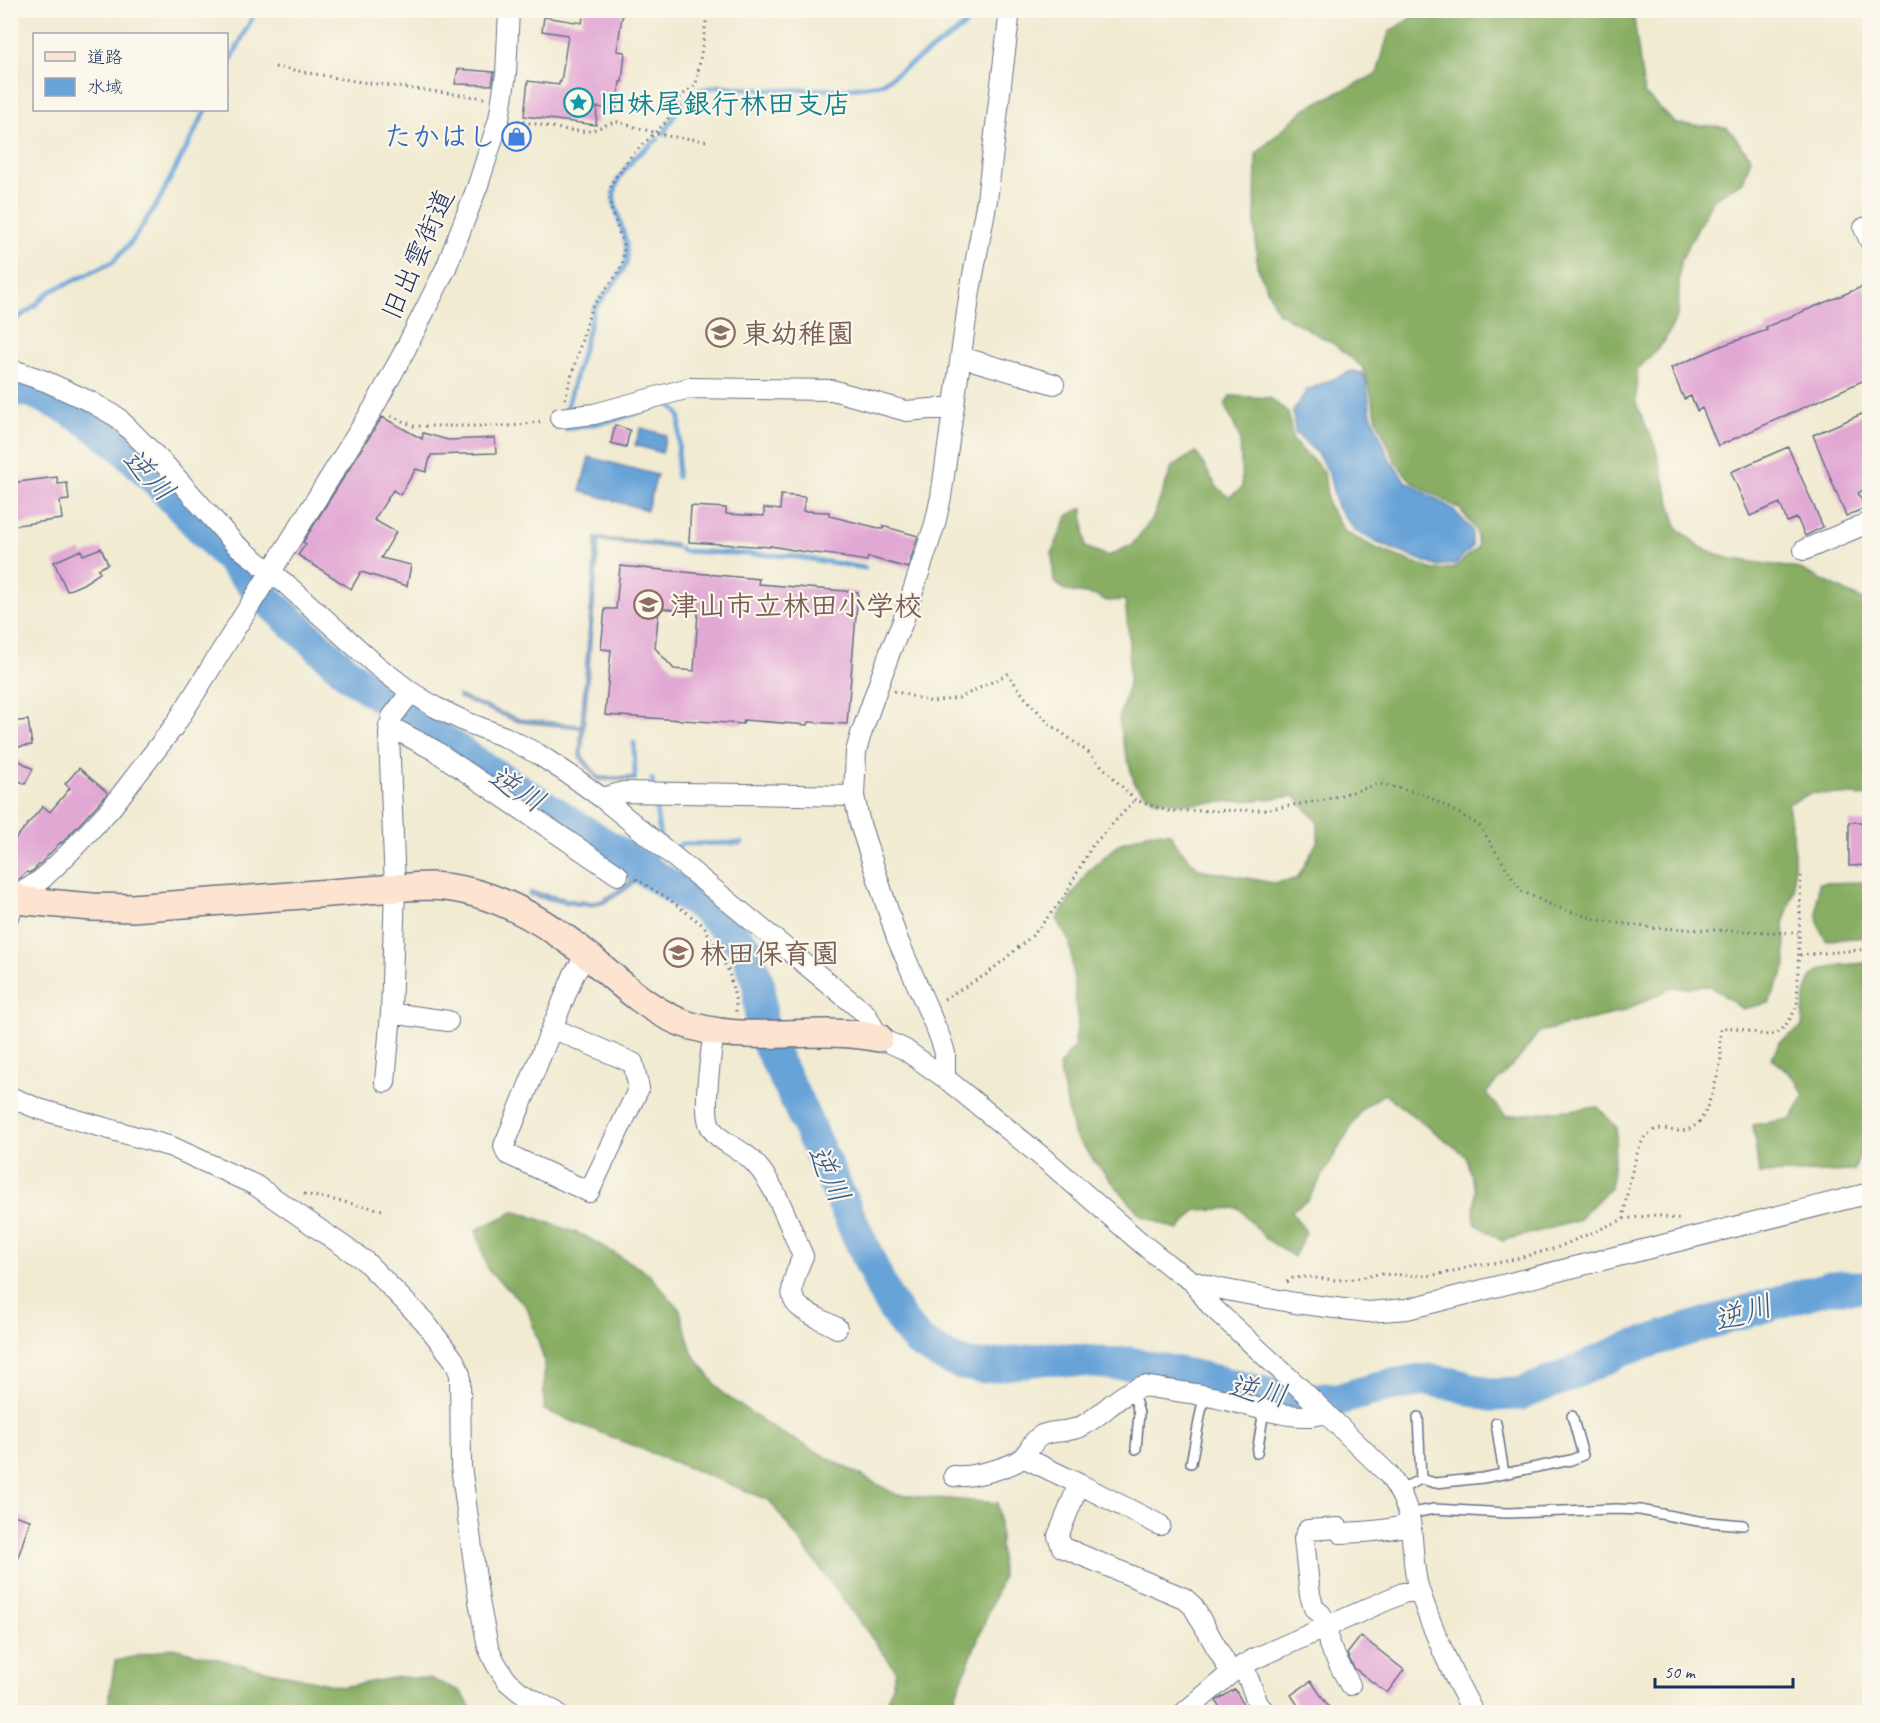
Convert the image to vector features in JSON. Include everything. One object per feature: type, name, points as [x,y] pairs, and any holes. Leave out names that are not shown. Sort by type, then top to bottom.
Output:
[{"type":"street","name":"旧出雲街道","points":[[12,903],[42,879],[111,808],[175,725],[374,407],[446,268],[478,185],[500,110],[506,74],[509,10]]},
{"type":"street","points":[[945,1078],[945,1053],[897,938],[860,824],[854,796],[856,752],[902,624],[935,524],[941,497],[970,291],[987,200],[1010,10]]},
{"type":"street","points":[[1869,226],[1864,228],[1869,241]]},
{"type":"street","points":[[961,357],[1054,384]]},
{"type":"street","points":[[10,369],[45,381],[117,417],[167,467],[235,544],[268,576],[377,666],[399,710],[434,750],[618,875]]},
{"type":"street","points":[[560,418],[594,414],[689,388],[832,390],[906,411],[954,407]]},
{"type":"street","points":[[1804,550],[1869,522]]},
{"type":"street","points":[[399,710],[435,707],[466,722],[505,736],[538,754],[602,798],[866,1014],[879,1038]]},
{"type":"street","points":[[385,1082],[391,1013],[399,710]]},
{"type":"street","points":[[602,798],[623,792],[854,796]]},
{"type":"street","points":[[12,903],[25,901],[132,908],[432,886],[491,898],[522,911],[554,931],[654,1008],[681,1022],[730,1032],[780,1035],[864,1035],[879,1038],[904,1049],[945,1078],[1140,1242],[1192,1281],[1216,1288],[1295,1303],[1368,1312],[1407,1310],[1869,1192]]},
{"type":"street","points":[[552,1028],[633,1063],[639,1088],[589,1192],[507,1154],[504,1146],[552,1028],[574,974],[587,955]]},
{"type":"street","points":[[391,1013],[448,1021]]},
{"type":"street","points":[[730,1032],[707,1112],[710,1126],[720,1138],[748,1156],[763,1172],[775,1195],[802,1256],[792,1280],[791,1295],[796,1305],[837,1328]]},
{"type":"street","points":[[10,1096],[39,1109],[172,1147],[255,1185],[365,1261],[424,1321],[454,1360],[460,1374],[461,1466],[478,1601],[488,1647],[507,1681],[520,1692],[556,1713]]},
{"type":"street","points":[[1192,1281],[1211,1306],[1389,1475],[1399,1490],[1409,1519],[1414,1569],[1419,1590],[1443,1650],[1473,1713]]},
{"type":"street","points":[[954,1476],[963,1477],[1007,1466],[1023,1457],[1034,1441],[1042,1435],[1072,1430],[1083,1425],[1132,1389],[1144,1386],[1225,1399],[1264,1410],[1298,1415],[1317,1416],[1323,1411]]},
{"type":"street","points":[[1023,1457],[1160,1525]]},
{"type":"street","points":[[1079,1484],[1058,1536],[1062,1548],[1184,1598],[1193,1606],[1265,1713]]},
{"type":"street","points":[[1350,1685],[1329,1645],[1327,1627],[1321,1614],[1314,1608],[1310,1595],[1304,1539],[1308,1530],[1338,1528],[1341,1533],[1391,1530],[1409,1519]]},
{"type":"street","points":[[1191,1712],[1237,1669],[1403,1593],[1419,1590]]},
{"type":"lane","points":[[1132,1389],[1139,1413],[1136,1449]]},
{"type":"lane","points":[[1191,1463],[1204,1396]]},
{"type":"lane","points":[[1257,1453],[1264,1410]]},
{"type":"lane","points":[[1399,1490],[1421,1479],[1435,1483],[1504,1474],[1571,1460],[1583,1455],[1572,1416]]},
{"type":"lane","points":[[1418,1417],[1421,1479]]},
{"type":"lane","points":[[1496,1423],[1504,1474]]},
{"type":"lane","points":[[1409,1519],[1434,1509],[1516,1513],[1616,1509],[1640,1510],[1698,1521],[1743,1525]]},
{"type":"path","points":[[374,407],[414,426],[512,426],[560,418],[591,308],[619,272],[623,261],[624,247],[611,209],[609,193],[612,182],[632,155],[666,122],[681,96],[696,85],[708,10]]},
{"type":"path","points":[[275,67],[500,110],[549,127],[591,131],[610,122],[617,122],[656,134],[708,141]]},
{"type":"path","points":[[878,687],[932,702],[959,698],[1008,674],[1026,699],[1050,724],[1089,753],[1135,800],[1168,811],[1264,810],[1324,800],[1380,784],[1424,794],[1479,825],[1521,891],[1556,907],[1598,920],[1654,928],[1798,933]]},
{"type":"path","points":[[928,1009],[987,974],[1033,935],[1062,900],[1092,846],[1135,800]]},
{"type":"path","points":[[1624,1219],[1624,1204],[1639,1149],[1645,1137],[1655,1130],[1682,1131],[1691,1128],[1701,1120],[1716,1079],[1721,1057],[1719,1039],[1721,1028],[1731,1027],[1767,1035],[1778,1032],[1790,1022],[1797,1005],[1801,873]]},
{"type":"path","points":[[618,875],[628,874],[670,900],[704,926],[729,972],[736,1002],[730,1032]]},
{"type":"path","points":[[1800,956],[1869,949]]},
{"type":"path","points":[[302,1194],[383,1210]]},
{"type":"path","points":[[1267,1298],[1272,1290],[1293,1278],[1336,1280],[1379,1274],[1426,1276],[1453,1272],[1474,1265],[1503,1262],[1556,1248],[1624,1219],[1655,1215],[1679,1219],[1707,1233]]},
{"type":"green space","points":[[1476,10],[1633,11],[1644,93],[1676,124],[1727,127],[1751,158],[1743,182],[1713,199],[1680,262],[1678,314],[1664,342],[1637,370],[1636,403],[1655,446],[1677,528],[1702,548],[1727,558],[1800,569],[1869,603],[1869,796],[1811,793],[1788,804],[1794,846],[1794,891],[1784,921],[1786,966],[1769,1003],[1742,1009],[1711,986],[1671,988],[1621,1012],[1539,1032],[1521,1056],[1486,1093],[1506,1116],[1598,1107],[1617,1128],[1611,1187],[1577,1221],[1502,1241],[1474,1223],[1475,1190],[1465,1155],[1384,1094],[1361,1110],[1308,1200],[1291,1211],[1306,1232],[1294,1257],[1266,1239],[1239,1208],[1197,1210],[1178,1230],[1141,1215],[1073,1133],[1059,1066],[1074,1047],[1078,1023],[1070,943],[1057,919],[1088,871],[1119,844],[1150,832],[1170,833],[1178,847],[1199,869],[1273,883],[1297,879],[1318,840],[1318,823],[1295,796],[1191,804],[1154,800],[1135,785],[1119,719],[1129,684],[1129,638],[1125,600],[1107,601],[1097,596],[1067,591],[1054,582],[1052,553],[1068,515],[1083,508],[1085,547],[1108,556],[1132,545],[1153,518],[1172,467],[1196,452],[1216,486],[1229,497],[1242,488],[1240,438],[1225,405],[1230,396],[1270,398],[1288,413],[1293,441],[1324,471],[1328,505],[1346,533],[1378,549],[1434,570],[1454,568],[1478,547],[1476,530],[1460,509],[1412,482],[1396,463],[1377,420],[1362,367],[1334,344],[1277,312],[1257,266],[1255,222],[1256,154],[1306,108],[1377,74],[1389,32],[1413,17],[1473,14]]},
{"type":"green space","points":[[1869,882],[1869,937],[1826,940],[1818,919],[1819,883]]},
{"type":"green space","points":[[1870,964],[1869,1144],[1862,1148],[1854,1171],[1759,1174],[1753,1125],[1791,1119],[1804,1096],[1796,1080],[1772,1058],[1780,1042],[1802,1027],[1805,996],[1810,980],[1825,968]]},
{"type":"green space","points":[[516,1211],[585,1236],[648,1273],[680,1310],[692,1353],[722,1393],[776,1430],[897,1495],[998,1503],[1002,1578],[949,1712],[885,1712],[896,1670],[769,1500],[544,1410],[544,1360],[527,1307],[488,1270],[476,1230]]},
{"type":"green space","points":[[172,1648],[342,1687],[399,1677],[431,1679],[460,1691],[474,1712],[107,1712],[115,1661]]},
{"type":"water","points":[[1352,371],[1362,373],[1366,382],[1371,414],[1390,460],[1405,481],[1453,509],[1472,530],[1472,547],[1455,564],[1436,566],[1378,543],[1356,531],[1337,507],[1328,470],[1316,452],[1295,433],[1293,411],[1307,390]]},
{"type":"water","points":[[641,428],[666,435],[662,453],[635,445]]},
{"type":"water","points":[[589,457],[657,475],[647,510],[580,491]]},
{"type":"water","points":[[596,538],[676,544],[676,548],[599,541],[582,755],[599,777],[635,777],[636,780],[598,780],[579,757],[581,728],[518,722],[459,698],[458,695],[519,719],[581,725]]},
{"type":"water","points":[[630,881],[636,882],[613,899],[596,905],[566,904],[528,895],[530,891],[593,902],[609,896]]},
{"type":"building","points":[[584,10],[623,10],[617,51],[625,52],[616,110],[597,107],[596,125],[524,116],[528,81],[559,85],[561,82],[568,35],[542,31],[544,17],[582,23]]},
{"type":"building","points":[[458,69],[494,72],[492,85],[455,84]]},
{"type":"building","points":[[1864,286],[1869,299],[1869,378],[1718,446],[1702,408],[1697,411],[1691,396],[1684,399],[1671,368],[1724,345],[1767,330],[1766,327]]},
{"type":"building","points":[[1869,411],[1869,487],[1858,493],[1865,508],[1846,516],[1813,435]]},
{"type":"building","points":[[382,417],[422,439],[423,433],[448,440],[495,438],[496,453],[431,455],[426,472],[416,469],[400,495],[393,490],[374,520],[396,532],[381,558],[411,565],[407,586],[361,572],[351,589],[298,555],[306,544],[303,542]]},
{"type":"building","points":[[615,425],[630,430],[626,447],[611,443]]},
{"type":"building","points":[[1788,447],[1823,527],[1805,536],[1797,518],[1787,522],[1780,503],[1750,516],[1731,472]]},
{"type":"building","points":[[57,477],[58,484],[67,483],[69,500],[60,501],[62,519],[10,526],[10,483]]},
{"type":"building","points":[[781,495],[805,497],[803,511],[829,512],[829,516],[883,529],[883,526],[918,536],[908,568],[868,557],[867,561],[770,546],[689,542],[691,506],[726,508],[726,514],[764,516],[764,508],[780,510]]},
{"type":"building","points":[[101,548],[108,564],[98,569],[100,573],[67,591],[54,562],[81,550],[83,555]]},
{"type":"building","points":[[620,566],[759,579],[758,584],[858,592],[847,724],[808,722],[807,725],[744,720],[743,724],[605,715],[611,650],[601,649],[605,609],[616,609]],"holes":[[[659,608],[698,612],[694,671],[674,669],[655,648]]]},
{"type":"building","points":[[28,720],[32,745],[10,748],[10,722]]},
{"type":"building","points":[[10,755],[33,769],[25,784],[10,776]]},
{"type":"building","points":[[79,768],[108,793],[34,870],[27,872],[16,882],[10,882],[10,845],[43,806],[50,812],[70,788],[65,784]]},
{"type":"building","points":[[1849,822],[1869,822],[1869,865],[1849,866]]},
{"type":"building","points":[[10,1514],[30,1520],[14,1570],[10,1570]]},
{"type":"building","points":[[1361,1636],[1404,1670],[1387,1693],[1354,1668],[1347,1654]]},
{"type":"building","points":[[1311,1681],[1333,1713],[1303,1713],[1291,1695]]},
{"type":"building","points":[[1235,1689],[1248,1713],[1223,1713],[1216,1701]]},
{"type":"waterway","points":[[228,66],[256,10]]},
{"type":"waterway","points":[[664,133],[681,104],[699,90],[719,86],[765,90],[844,89],[881,84],[953,35],[983,10]]},
{"type":"waterway","points":[[10,323],[31,309],[49,292],[113,262],[133,240],[158,202],[205,111]]},
{"type":"waterway","points":[[566,411],[594,309],[617,280],[627,262],[626,242],[614,201],[619,178],[635,157],[658,139]]},
{"type":"waterway","name":"逆川","points":[[10,388],[33,392],[65,407],[119,444],[276,608],[351,676],[473,761],[705,908],[746,948],[759,986],[761,1020],[769,1046],[793,1093],[886,1297],[919,1342],[945,1357],[961,1364],[983,1367],[1050,1358],[1114,1364],[1129,1363],[1290,1399],[1340,1399],[1389,1385],[1429,1380],[1454,1384],[1491,1395],[1520,1394],[1567,1376],[1623,1350],[1695,1327],[1830,1287],[1870,1287]]},
{"type":"waterway","points":[[662,404],[667,402],[680,418],[677,477]]},
{"type":"waterway","points":[[566,429],[615,420],[648,409]]},
{"type":"waterway","points":[[680,548],[682,551],[791,556],[865,568]]},
{"type":"waterway","points":[[634,743],[635,776]]},
{"type":"waterway","points":[[652,779],[660,837]]},
{"type":"waterway","points":[[677,850],[681,844],[742,843]]},
{"type":"waterway","points":[[641,874],[656,854]]},
{"type":"place","name":"旧妹尾銀行林田支店","points":[[578,103]]},
{"type":"place","name":"たかはし","points":[[517,136]]},
{"type":"place","name":"東幼稚園","points":[[721,333]]},
{"type":"place","name":"津山市立林田小学校","points":[[649,605]]},
{"type":"place","name":"林田保育園","points":[[678,953]]}]
